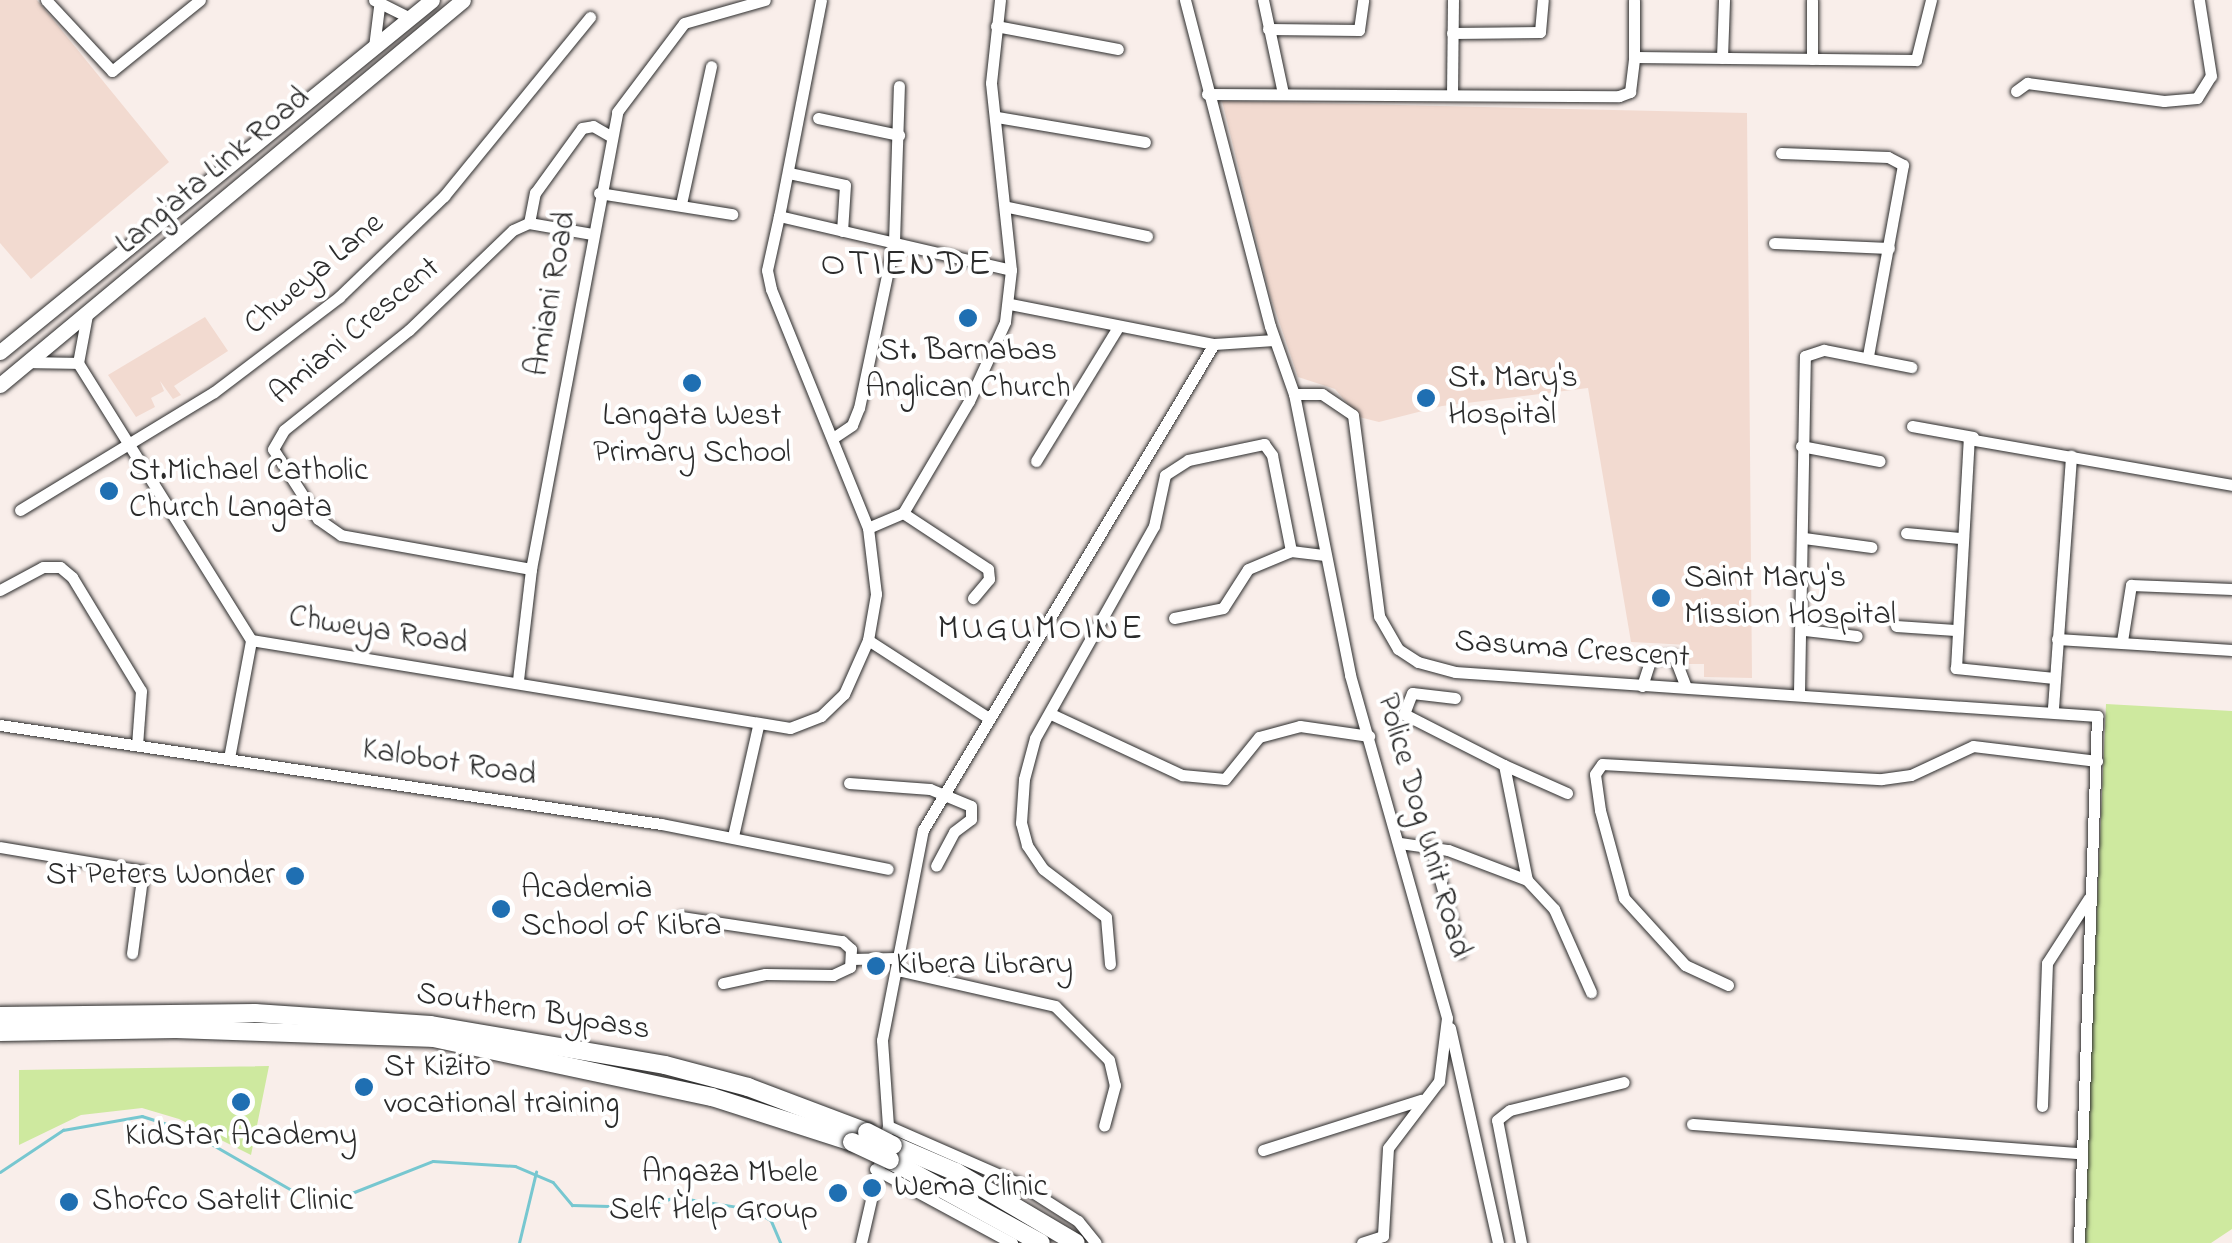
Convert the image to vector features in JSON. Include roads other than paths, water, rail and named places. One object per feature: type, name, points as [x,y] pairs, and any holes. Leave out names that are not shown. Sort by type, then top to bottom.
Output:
[{"type":"highway","name":"Southern Bypass","points":[[0,1016],[255,1013],[431,1025],[665,1065],[762,1092],[859,1137],[886,1158],[1041,1243]]},
{"type":"highway","name":"Southern Bypass","points":[[0,1032],[177,1029],[434,1038],[712,1097],[859,1137]]},
{"type":"highway","name":"Southern Bypass","points":[[886,1158],[956,1172],[1076,1243]]},
{"type":"main road","name":"Lang'ata Link Road","points":[[0,352],[432,0]]},
{"type":"main road","name":"Lang'ata Link Road","points":[[0,385],[463,0]]},
{"type":"street","points":[[46,0],[104,68],[116,71],[200,0]]},
{"type":"street","name":"Amiani Road","points":[[518,680],[532,570],[610,136],[628,94],[675,30],[696,17],[765,0]]},
{"type":"street","name":"Chweya Road","points":[[78,364],[251,640],[518,680],[758,726],[790,728],[821,716],[844,694],[868,640],[876,594],[868,528],[766,270],[822,0]]},
{"type":"street","points":[[868,528],[903,512],[990,360],[1010,304],[1008,207],[991,83],[1000,0]]},
{"type":"street","points":[[1185,0],[1274,340],[1294,394]]},
{"type":"street","points":[[1263,0],[1282,93]]},
{"type":"street","points":[[1268,30],[1359,30],[1362,0]]},
{"type":"street","points":[[1452,95],[1453,0]]},
{"type":"street","points":[[1452,32],[1540,32],[1544,0]]},
{"type":"street","points":[[1208,94],[1625,95],[1634,57],[1634,0]]},
{"type":"street","points":[[1722,58],[1724,0]]},
{"type":"street","points":[[1812,0],[1812,58]]},
{"type":"street","points":[[1634,57],[1916,60],[1931,0]]},
{"type":"street","points":[[2016,90],[2028,83],[2164,101],[2198,98],[2212,76],[2199,0]]},
{"type":"street","points":[[373,50],[377,3],[410,18]]},
{"type":"street","name":"Chweya Lane","points":[[20,510],[129,446],[279,346],[398,244],[590,17]]},
{"type":"street","points":[[996,26],[1118,50]]},
{"type":"street","points":[[681,204],[711,66]]},
{"type":"street","points":[[833,438],[852,424],[859,408],[894,242],[899,86]]},
{"type":"street","points":[[997,116],[1145,142]]},
{"type":"street","points":[[818,118],[899,135]]},
{"type":"street","points":[[592,234],[529,223],[535,193],[582,128],[593,126],[610,136]]},
{"type":"street","points":[[1782,153],[1900,161],[1890,248],[1868,356]]},
{"type":"street","points":[[789,172],[844,184],[842,231]]},
{"type":"street","points":[[599,193],[732,214]]},
{"type":"street","points":[[1008,207],[1147,236]]},
{"type":"street","points":[[779,216],[1011,270]]},
{"type":"street","name":"Amiani Crescent","points":[[529,223],[513,230],[337,392],[284,430],[273,449],[318,519],[341,535],[532,570]]},
{"type":"street","points":[[1774,243],[1890,248]]},
{"type":"street","points":[[1010,304],[1214,344],[1274,340]]},
{"type":"street","points":[[28,362],[78,364],[87,315]]},
{"type":"street","points":[[1036,461],[1118,328]]},
{"type":"street","points":[[861,1243],[886,1158],[888,1126],[882,1040],[896,964],[912,907],[922,830],[1214,344]]},
{"type":"street","points":[[1800,693],[1805,630],[1801,446],[1805,356],[1824,350],[1912,367]]},
{"type":"street","name":"Police Dog Unit Road","points":[[1294,394],[1326,555],[1369,736],[1447,1018],[1442,1073],[1388,1148],[1384,1236],[1362,1243]]},
{"type":"street","name":"Sasuma Crescent","points":[[1294,394],[1322,394],[1353,415],[1378,616],[1398,649],[1437,669],[1642,686],[2053,708],[2093,714],[2099,730],[2097,761]]},
{"type":"street","points":[[1912,426],[2232,486]]},
{"type":"street","points":[[1972,437],[1966,448],[1960,538],[1958,671],[2054,678]]},
{"type":"street","points":[[1110,964],[1106,917],[1043,869],[1021,823],[1029,756],[1148,538],[1172,468],[1250,444],[1269,448],[1291,551]]},
{"type":"street","points":[[1801,446],[1880,461]]},
{"type":"street","points":[[2053,708],[2072,456]]},
{"type":"street","points":[[903,512],[988,569],[989,579],[974,598]]},
{"type":"street","points":[[1906,533],[1960,538]]},
{"type":"street","points":[[1804,538],[1872,547]]},
{"type":"street","points":[[1174,618],[1222,608],[1248,569],[1291,551],[1326,555]]},
{"type":"street","points":[[0,590],[44,567],[60,567],[72,576],[140,692],[137,745]]},
{"type":"street","points":[[2122,642],[2131,585],[2232,589]]},
{"type":"street","points":[[1896,626],[1956,630]]},
{"type":"street","points":[[1805,630],[1857,636]]},
{"type":"street","points":[[2057,639],[2232,650]]},
{"type":"street","points":[[229,758],[251,640]]},
{"type":"street","points":[[868,640],[987,717]]},
{"type":"street","points":[[1642,686],[1651,658],[1674,656],[1686,687]]},
{"type":"street","points":[[1455,698],[1412,693],[1404,714],[1567,793]]},
{"type":"street","points":[[1050,714],[1182,776],[1224,779],[1259,738],[1300,726],[1369,736]]},
{"type":"street","name":"Kalobot Road","points":[[0,725],[733,836],[888,868]]},
{"type":"street","points":[[733,836],[758,726]]},
{"type":"street","points":[[1728,985],[1685,965],[1624,898],[1600,810],[1595,774],[1602,764],[1882,780],[1912,775],[1973,746],[2097,761],[2078,1243]]},
{"type":"street","points":[[1504,765],[1527,880]]},
{"type":"street","points":[[850,782],[942,792],[968,804],[973,815],[936,866]]},
{"type":"street","points":[[1400,843],[1432,847],[1527,880],[1554,909],[1591,992]]},
{"type":"street","points":[[0,847],[143,871],[132,953]]},
{"type":"street","points":[[1432,847],[1460,952]]},
{"type":"street","points":[[2042,1106],[2048,963],[2091,894]]},
{"type":"street","points":[[681,917],[842,941],[852,959]]},
{"type":"street","points":[[852,959],[896,964],[1055,1006],[1109,1060],[1115,1085],[1104,1126]]},
{"type":"street","points":[[723,983],[765,974],[833,975],[846,971],[852,959]]},
{"type":"street","points":[[1447,1018],[1498,1243]]},
{"type":"street","points":[[1521,1243],[1497,1120],[1510,1110],[1624,1082]]},
{"type":"street","points":[[1263,1150],[1425,1099]]},
{"type":"street","points":[[1692,1124],[2081,1152]]},
{"type":"street","points":[[888,1126],[1007,1176],[1078,1221],[1096,1243]]},
{"type":"street","points":[[886,1158],[920,1187],[1012,1243]]},
{"type":"waterway","points":[[0,1172],[63,1130],[142,1116],[189,1131],[290,1189],[334,1200],[433,1161],[515,1166],[553,1182],[572,1205],[646,1207],[675,1197],[751,1209],[771,1220],[781,1243]]},
{"type":"waterway","points":[[519,1243],[536,1172]]},
{"type":"place","name":"St. Barnabas Anglican Church","points":[[968,318]]},
{"type":"place","name":"Langata West Primary School","points":[[692,383]]},
{"type":"place","name":"St. Mary's Hospital","points":[[1426,398]]},
{"type":"place","name":"St.Michael Catholic Church Langata","points":[[109,491]]},
{"type":"place","name":"Saint Mary's Mission Hospital","points":[[1661,598]]},
{"type":"place","name":"St Peters Wonder","points":[[295,876]]},
{"type":"place","name":"Academia School of Kibra","points":[[501,909]]},
{"type":"place","name":"Kibera Library","points":[[876,966]]},
{"type":"place","name":"St Kizito vocational training","points":[[364,1087]]},
{"type":"place","name":"KidStar Academy","points":[[241,1102]]},
{"type":"place","name":"Wema Clinic","points":[[872,1188]]},
{"type":"place","name":"Angaza Mbele Self Help Group","points":[[838,1193]]},
{"type":"place","name":"Shofco Satelit Clinic","points":[[69,1202]]},
{"type":"district","name":"OTIENDE","points":[[907,266]]},
{"type":"district","name":"MUGUMOINE","points":[[1041,630]]}]
